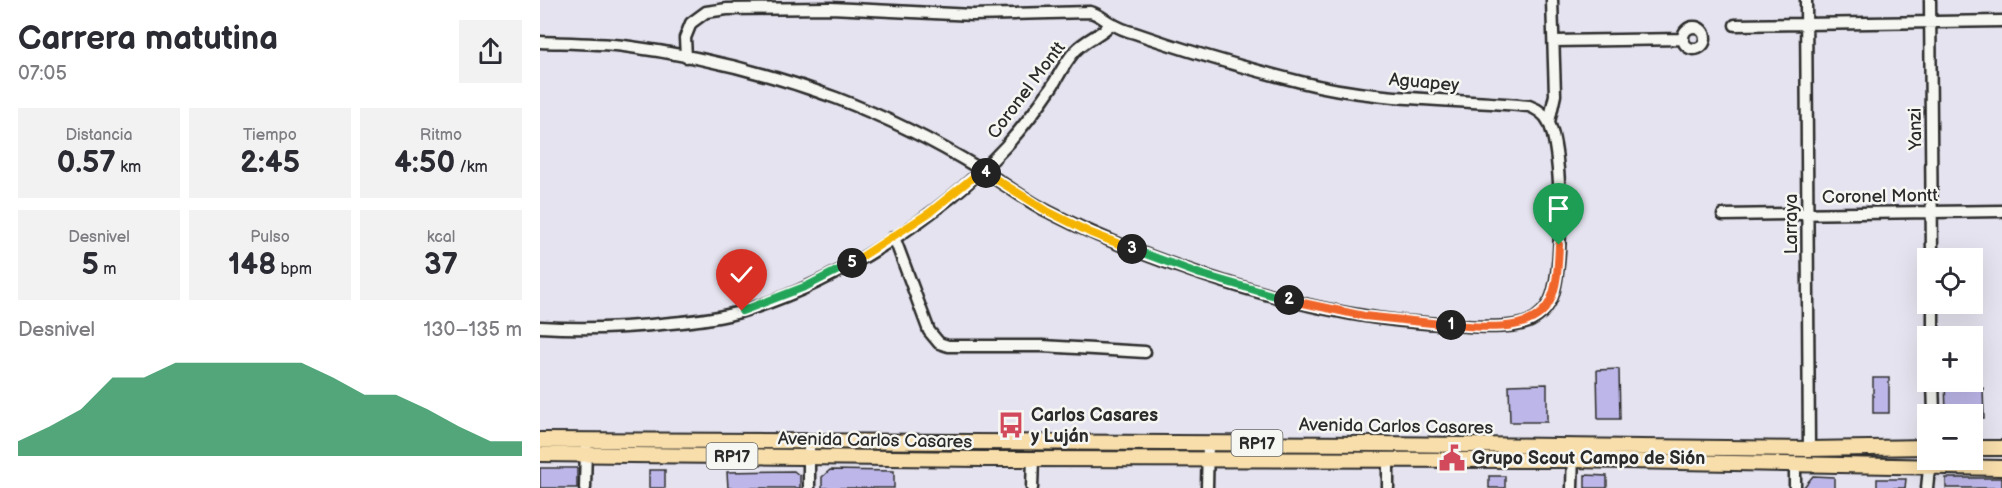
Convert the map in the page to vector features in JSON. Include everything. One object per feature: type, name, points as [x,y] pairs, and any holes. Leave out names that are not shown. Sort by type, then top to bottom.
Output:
[{"type":"main road","name":"Avenida Carlos Casares","points":[[540,440],[1208,443],[1573,453],[1795,465],[1917,463]]},
{"type":"main road","name":"Avenida Carlos Casares","points":[[540,454],[1388,461],[1573,453],[1917,447]]},
{"type":"main road","points":[[1983,448],[2002,448]]},
{"type":"main road","name":"Avenida Carlos Casares","points":[[1983,467],[2002,468]]},
{"type":"street","points":[[540,42],[622,46],[742,69],[837,99],[908,129],[982,170],[1047,211],[1091,233],[1200,274],[1323,308],[1399,321],[1471,326],[1529,322],[1546,308],[1554,291],[1560,215],[1560,179],[1549,122],[1554,95],[1552,0]]},
{"type":"street","name":"Larraya","points":[[1806,0],[1809,449]]},
{"type":"street","name":"Yanzi","points":[[1930,0],[1932,248]]},
{"type":"street","name":"Aguapey","points":[[686,57],[685,38],[691,23],[706,12],[727,9],[831,8],[973,15],[1090,12],[1098,14],[1111,24],[1186,51],[1304,83],[1408,98],[1529,106],[1536,109],[1549,122]]},
{"type":"street","points":[[1735,25],[2002,21]]},
{"type":"street","name":"Coronel Montt","points":[[540,327],[628,328],[705,320],[742,311],[807,286],[841,269],[929,213],[982,170],[1036,109],[1069,57],[1084,42],[1106,30],[1111,24]]},
{"type":"street","points":[[1554,40],[1683,39]]},
{"type":"street","name":"Coronel Montt","points":[[1723,215],[2002,211]]},
{"type":"street","points":[[894,237],[929,331],[939,343],[948,346],[1042,346],[1145,352]]},
{"type":"street","points":[[585,488],[586,441]]},
{"type":"street","points":[[809,441],[809,488]]},
{"type":"street","points":[[1207,488],[1208,443]]},
{"type":"street","points":[[1572,488],[1573,453]]},
{"type":"street","points":[[1032,488],[1033,458]]},
{"type":"street","points":[[1388,461],[1388,488]]},
{"type":"street","points":[[1795,465],[1795,488]]},
{"type":"street","points":[[1927,488],[1928,470]]},
{"type":"building","points":[[1619,369],[1620,419],[1598,419],[1597,370]]},
{"type":"building","points":[[1873,378],[1889,378],[1889,413],[1873,413]]},
{"type":"building","points":[[1547,384],[1547,422],[1510,422],[1509,385]]},
{"type":"building","points":[[1983,388],[1984,418],[1983,404],[1946,404],[1945,392],[1983,392]]},
{"type":"building","points":[[540,468],[577,468],[577,488],[540,488]]},
{"type":"building","points":[[649,470],[665,470],[665,488],[649,488]]},
{"type":"building","points":[[830,470],[894,471],[894,488],[822,488],[822,477]]},
{"type":"building","points":[[794,471],[800,476],[800,488],[728,488],[727,472]]},
{"type":"building","points":[[1585,475],[1607,476],[1607,488],[1585,488]]},
{"type":"building","points":[[1489,476],[1505,476],[1505,488],[1489,488]]},
{"type":"building","points":[[1813,476],[1834,477],[1834,488],[1803,488]]},
{"type":"building","points":[[1946,478],[2002,478],[2002,488],[1946,488]]},
{"type":"building","points":[[1877,479],[1906,479],[1905,488],[1877,488]]},
{"type":"place","name":"Carlos Casares y Luján","points":[[1011,425]]},
{"type":"place","name":"Grupo Scout Campo de Sión","points":[[1452,458]]},
{"type":"route","points":[[742,311],[807,286],[876,249],[929,213],[982,170],[1047,211],[1091,233],[1151,257],[1255,291],[1323,308],[1410,322],[1471,326],[1529,322],[1546,308],[1551,300],[1559,245]]}]
